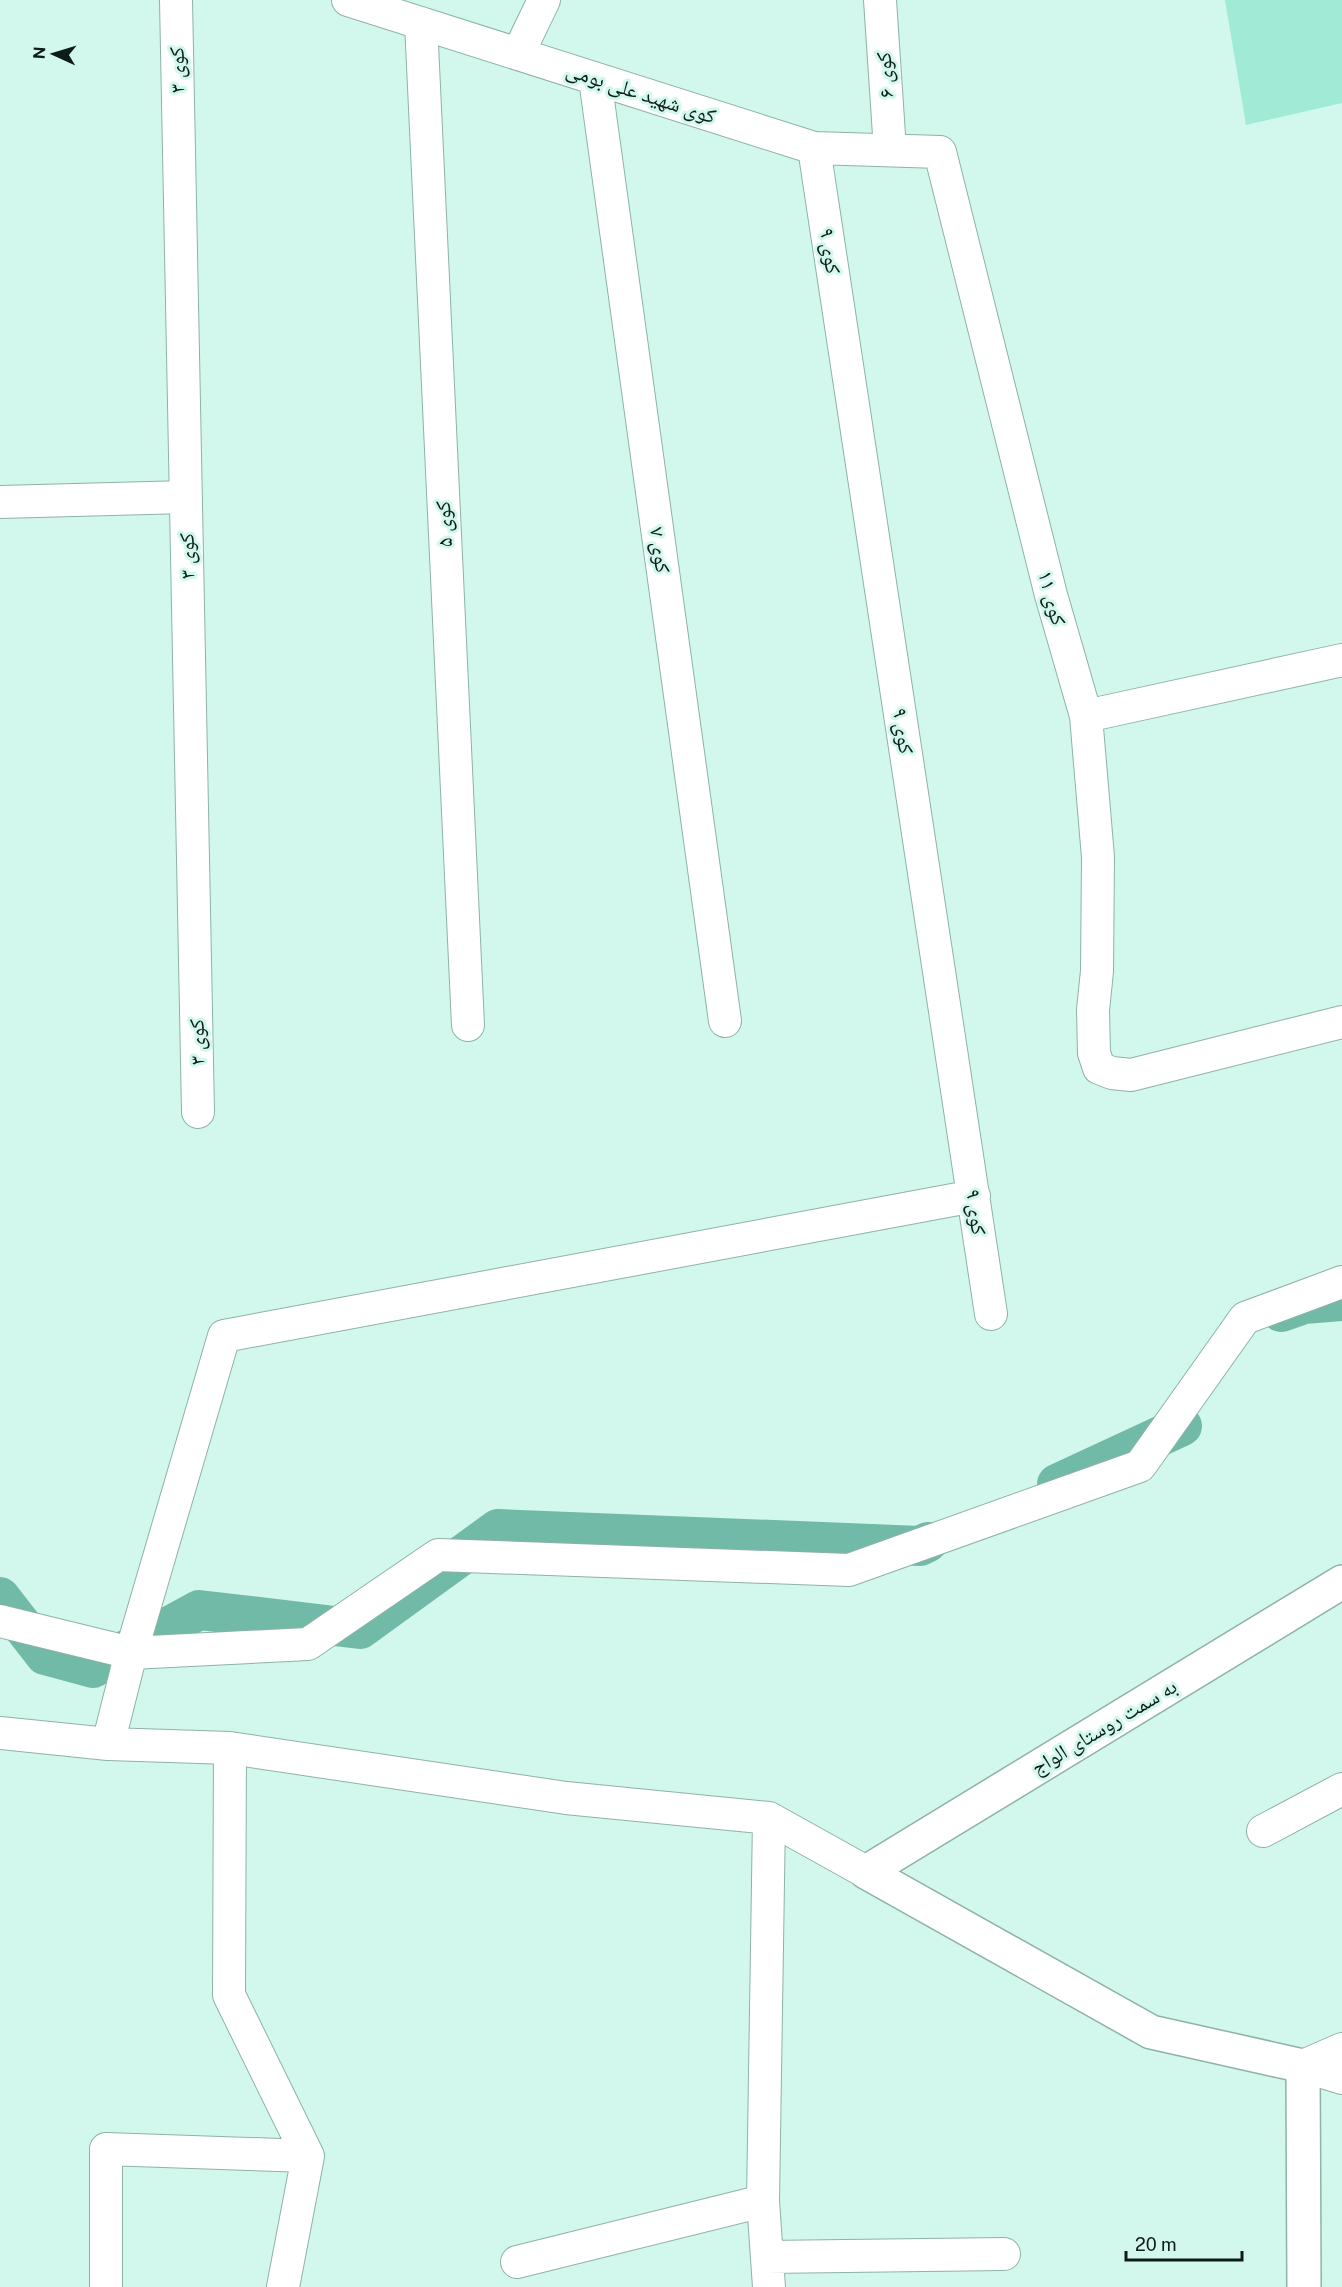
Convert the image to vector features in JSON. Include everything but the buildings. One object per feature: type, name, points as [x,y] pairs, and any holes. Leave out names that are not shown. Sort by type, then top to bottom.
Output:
[{"type":"street","name":"کوی ۳","points":[[176,0],[198,1112]]},
{"type":"street","name":"کوی شهید علی بومی","points":[[348,0],[814,148],[940,152]]},
{"type":"street","points":[[518,54],[544,0]]},
{"type":"street","name":"کوی ۶","points":[[880,0],[890,150]]},
{"type":"street","name":"کوی ۵","points":[[421,23],[468,1025]]},
{"type":"street","name":"کوی ۷","points":[[595,79],[725,1021]]},
{"type":"street","name":"کوی ۹","points":[[814,148],[991,1314]]},
{"type":"street","name":"کوی ۱۱","points":[[940,152],[1051,595],[1086,716],[1098,857],[1094,1053],[1099,1068],[1112,1073],[1131,1075],[1342,1022]]},
{"type":"street","points":[[0,502],[186,497]]},
{"type":"street","points":[[1086,716],[1342,660]]},
{"type":"street","points":[[108,1744],[131,1653],[224,1336],[974,1196]]},
{"type":"street","points":[[0,1621],[131,1653],[308,1644],[438,1555],[849,1570],[1140,1466],[1245,1317],[1342,1282]]},
{"type":"street","name":"به سمت روستای الواج","points":[[866,1872],[1342,1582]]},
{"type":"street","points":[[0,1733],[108,1744],[230,1748],[566,1798],[769,1818],[1151,2032],[1303,2066],[1342,2078]]},
{"type":"street","points":[[230,1748],[229,1995],[308,2156],[284,2287]]},
{"type":"street","points":[[1263,1831],[1342,1789]]},
{"type":"street","points":[[769,1818],[763,2201],[768,2272],[1004,2254]]},
{"type":"street","points":[[1303,2066],[1342,2049]]},
{"type":"street","points":[[1303,2066],[1304,2287]]},
{"type":"street","points":[[106,2287],[106,2149],[308,2156]]},
{"type":"street","points":[[517,2262],[763,2201]]},
{"type":"green space","points":[[1225,0],[1342,0],[1342,103],[1246,125]]},
{"type":"waterway","points":[[1281,1312],[1304,1304],[1342,1301]]},
{"type":"waterway","points":[[1057,1484],[1182,1426]]},
{"type":"waterway","points":[[0,1597],[45,1655],[93,1668],[199,1610],[360,1629],[498,1529],[920,1546],[928,1542]]}]
